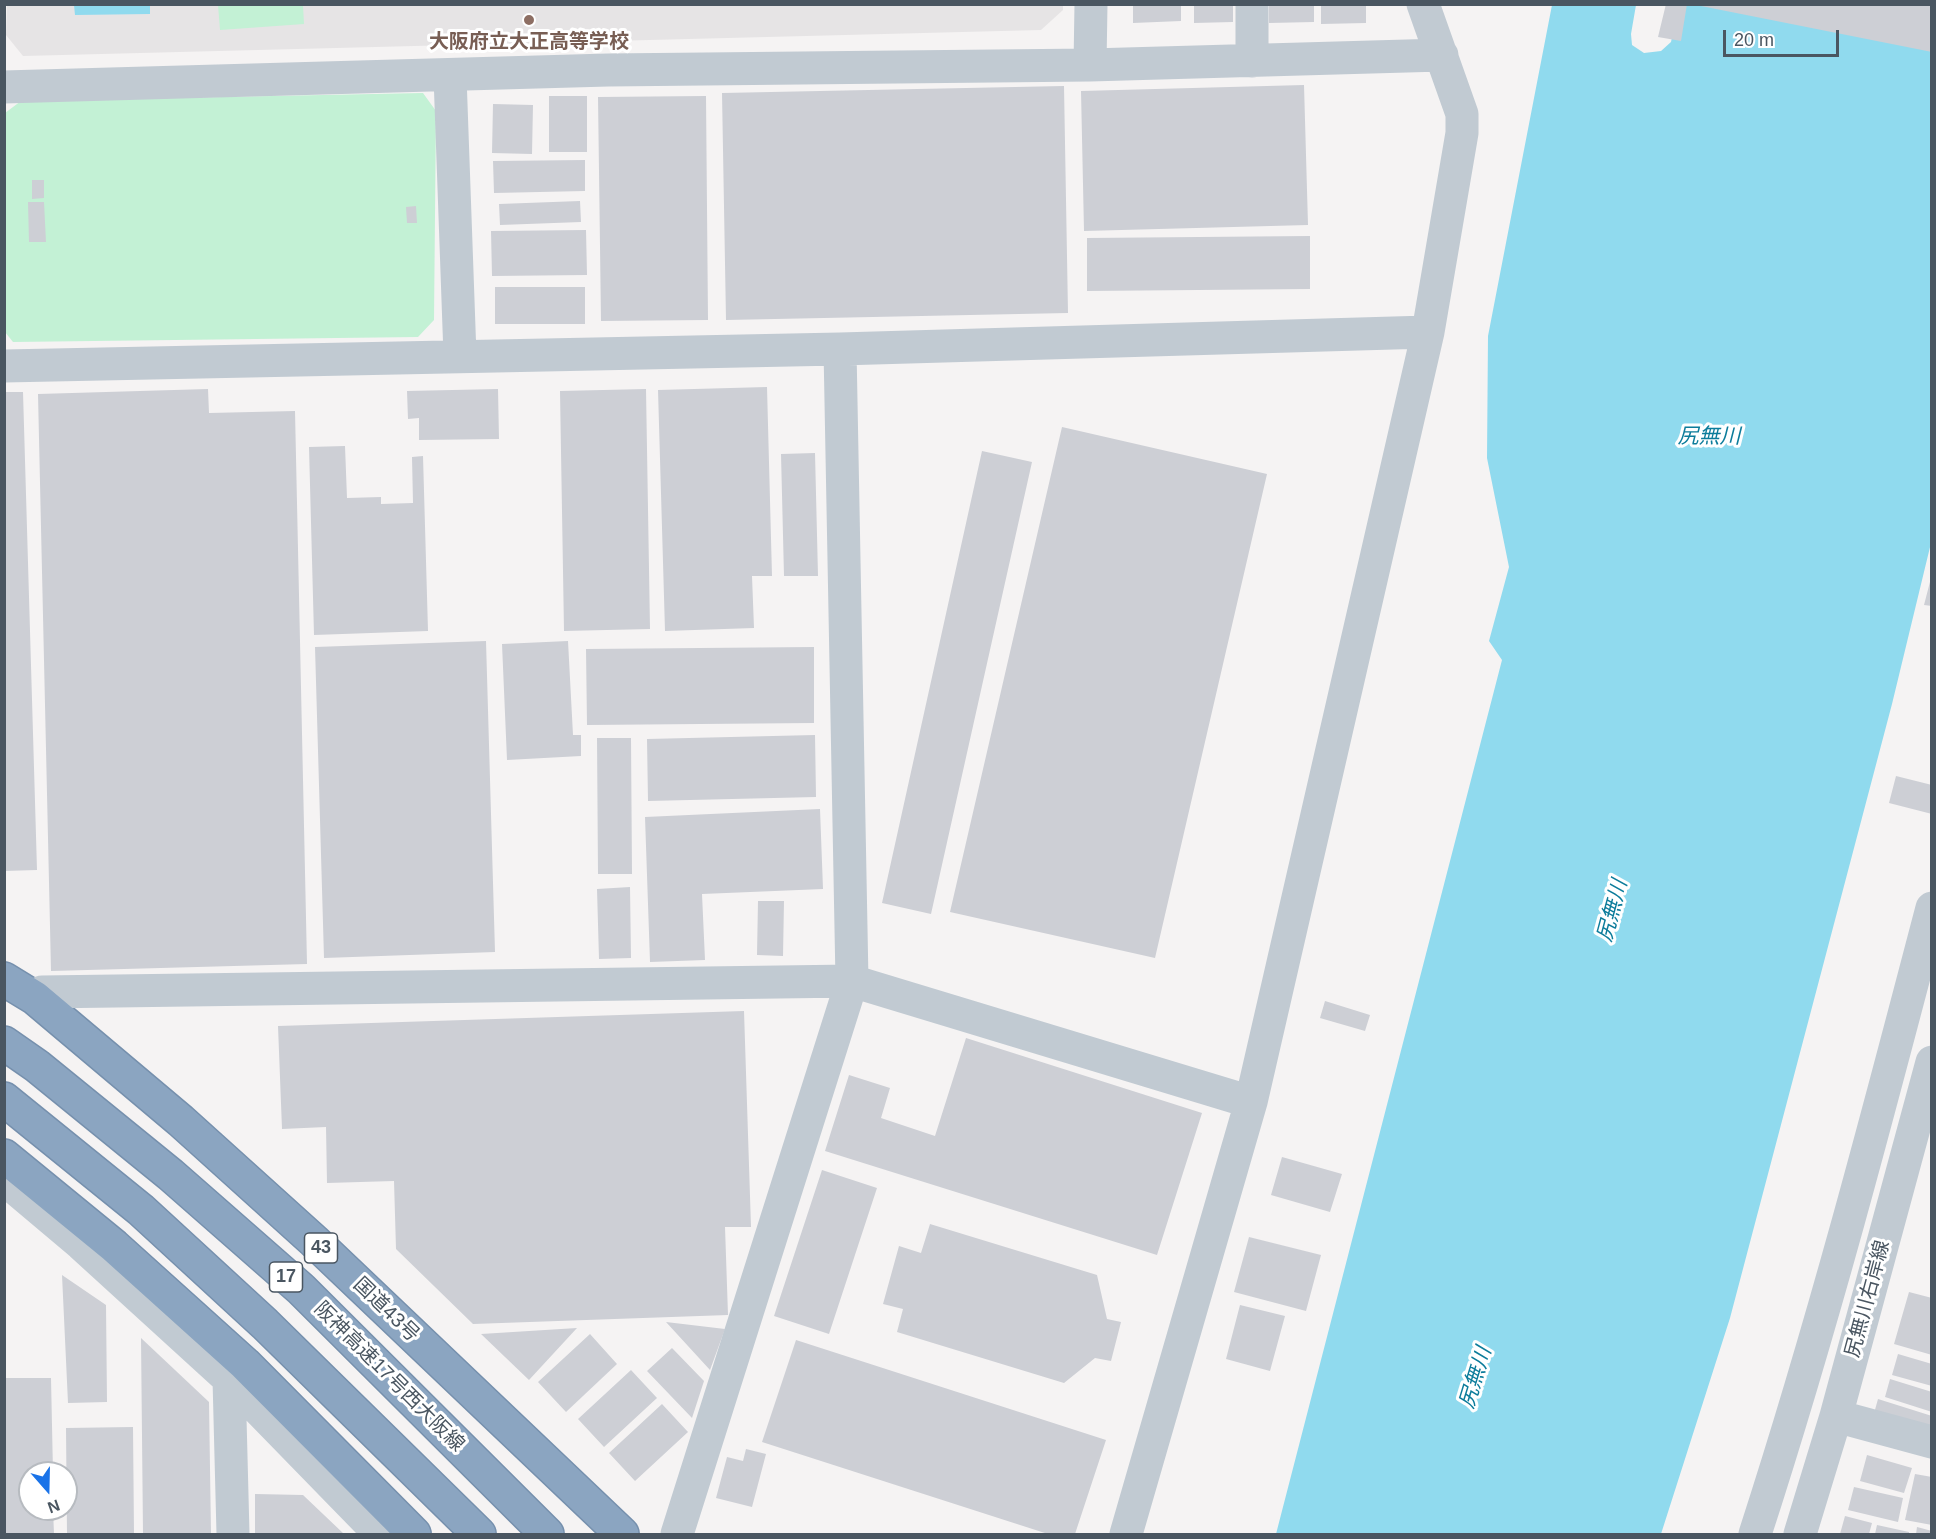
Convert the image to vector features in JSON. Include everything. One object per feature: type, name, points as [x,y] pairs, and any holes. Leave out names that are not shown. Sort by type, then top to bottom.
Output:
[{"type":"highway","name":"国道43号","points":[[4,979],[35,998],[181,1121],[314,1241],[622,1534]]},
{"type":"highway","name":"阪神高速17号西大阪線","points":[[4,1043],[37,1066],[171,1175],[301,1289],[547,1534]]},
{"type":"highway","name":"17","points":[[4,1099],[141,1210],[366,1422],[479,1534]]},
{"type":"highway","points":[[4,1156],[114,1246],[245,1364],[414,1534]]},
{"type":"street","points":[[1090,66],[1091,4]]},
{"type":"street","points":[[1252,4],[1252,61]]},
{"type":"street","points":[[1126,1534],[1251,1102],[1428,332],[1461,133],[1462,114],[1423,4]]},
{"type":"street","points":[[4,87],[608,70],[1090,66],[1442,55]]},
{"type":"street","points":[[450,76],[460,356]]},
{"type":"street","points":[[4,366],[840,349],[1428,332]]},
{"type":"street","points":[[677,1534],[852,981],[840,349]]},
{"type":"street","points":[[1755,1534],[1800,1395],[1877,1119],[1932,908]]},
{"type":"street","points":[[4,967],[42,992],[186,1111],[635,1534]]},
{"type":"street","points":[[42,992],[852,981],[1251,1102]]},
{"type":"street","name":"尻無川右岸線","points":[[1800,1534],[1922,1133],[1932,1062]]},
{"type":"street","points":[[4,1179],[81,1244],[229,1379],[380,1534]]},
{"type":"street","points":[[229,1379],[233,1534]]},
{"type":"street","points":[[1836,1416],[1932,1442]]},
{"type":"shaded area","name":"大阪府立大正高等学校","points":[[7,4],[1063,5],[1063,10],[1041,30],[23,56],[6,35]]},
{"type":"green space","points":[[218,5],[303,5],[304,24],[220,30]]},
{"type":"green space","points":[[423,93],[436,111],[434,320],[418,337],[13,342],[5,332],[5,113],[21,101]]},
{"type":"water","points":[[74,5],[150,5],[150,14],[75,15]]},
{"type":"water","name":"尻無川","points":[[1552,5],[1636,5],[1631,34],[1632,45],[1644,53],[1661,51],[1671,42],[1679,5],[1931,5],[1931,543],[1892,704],[1730,1318],[1661,1534],[1276,1534],[1502,660],[1489,641],[1509,567],[1487,458],[1488,336]]},
{"type":"building","points":[[1133,4],[1181,4],[1181,21],[1133,23]]},
{"type":"building","points":[[1269,4],[1314,4],[1314,22],[1269,23]]},
{"type":"building","points":[[1321,4],[1366,4],[1366,23],[1321,24]]},
{"type":"building","points":[[1666,4],[1687,4],[1681,41],[1658,37]]},
{"type":"building","points":[[1701,4],[1932,4],[1932,52],[1701,6]]},
{"type":"building","points":[[1194,5],[1233,5],[1233,22],[1194,23]]},
{"type":"building","points":[[1304,85],[1308,225],[1084,231],[1081,91]]},
{"type":"building","points":[[1064,86],[1068,313],[726,320],[722,93]]},
{"type":"building","points":[[549,96],[587,96],[587,152],[549,152]]},
{"type":"building","points":[[706,96],[708,320],[601,321],[598,97]]},
{"type":"building","points":[[493,104],[533,105],[532,154],[492,153]]},
{"type":"building","points":[[585,160],[585,191],[494,193],[493,161]]},
{"type":"building","points":[[32,180],[44,180],[44,198],[32,199]]},
{"type":"building","points":[[580,201],[581,222],[500,225],[499,204]]},
{"type":"building","points":[[28,202],[44,202],[46,242],[29,242]]},
{"type":"building","points":[[416,206],[417,223],[407,223],[406,207]]},
{"type":"building","points":[[586,230],[587,275],[492,276],[491,231]]},
{"type":"building","points":[[1310,236],[1310,289],[1087,291],[1087,238]]},
{"type":"building","points":[[495,287],[585,287],[585,324],[495,324]]},
{"type":"building","points":[[767,387],[772,576],[752,576],[754,628],[665,631],[658,390]]},
{"type":"building","points":[[208,389],[209,413],[295,411],[307,964],[51,971],[38,394]]},
{"type":"building","points":[[498,389],[499,439],[419,440],[419,418],[408,419],[407,391]]},
{"type":"building","points":[[646,389],[650,629],[564,631],[560,391]]},
{"type":"building","points":[[4,392],[23,392],[37,870],[4,871]]},
{"type":"building","points":[[1062,427],[1267,474],[1155,958],[950,912]]},
{"type":"building","points":[[345,446],[347,498],[381,497],[381,504],[413,503],[412,457],[423,456],[428,631],[314,635],[309,447]]},
{"type":"building","points":[[982,451],[1032,462],[931,914],[882,903]]},
{"type":"building","points":[[815,453],[818,576],[784,576],[781,454]]},
{"type":"building","points":[[1932,578],[1932,606],[1924,605]]},
{"type":"building","points":[[486,641],[495,952],[324,958],[315,647]]},
{"type":"building","points":[[568,641],[573,735],[581,735],[581,756],[507,760],[502,644]]},
{"type":"building","points":[[814,647],[814,723],[587,725],[586,649]]},
{"type":"building","points":[[815,735],[816,797],[648,801],[647,739]]},
{"type":"building","points":[[597,738],[631,738],[632,874],[598,874]]},
{"type":"building","points":[[1896,776],[1932,785],[1932,814],[1889,803]]},
{"type":"building","points":[[820,809],[823,889],[702,894],[705,960],[650,962],[645,817]]},
{"type":"building","points":[[630,887],[631,958],[599,959],[597,889]]},
{"type":"building","points":[[758,901],[784,901],[783,956],[757,955]]},
{"type":"building","points":[[1325,1001],[1370,1015],[1365,1031],[1320,1018]]},
{"type":"building","points":[[744,1011],[751,1227],[725,1227],[728,1315],[473,1324],[396,1249],[394,1181],[327,1183],[326,1127],[282,1129],[278,1026]]},
{"type":"building","points":[[966,1038],[1202,1113],[1157,1255],[825,1151],[849,1075],[890,1088],[881,1118],[935,1136]]},
{"type":"building","points":[[1282,1157],[1342,1174],[1330,1212],[1271,1195]]},
{"type":"building","points":[[822,1170],[877,1188],[829,1334],[774,1316]]},
{"type":"building","points":[[930,1224],[1097,1275],[1107,1319],[1121,1322],[1111,1361],[1095,1358],[1064,1383],[897,1332],[903,1309],[883,1304],[899,1246],[921,1253]]},
{"type":"building","points":[[1249,1237],[1321,1255],[1306,1311],[1234,1292]]},
{"type":"building","points":[[62,1275],[106,1305],[107,1402],[68,1403]]},
{"type":"building","points":[[1909,1292],[1932,1298],[1932,1355],[1894,1344]]},
{"type":"building","points":[[1240,1305],[1285,1316],[1270,1371],[1226,1359]]},
{"type":"building","points":[[666,1322],[725,1329],[710,1370]]},
{"type":"building","points":[[577,1328],[529,1380],[481,1334]]},
{"type":"building","points":[[590,1334],[617,1364],[566,1412],[538,1382]]},
{"type":"building","points":[[141,1338],[209,1402],[211,1534],[143,1534]]},
{"type":"building","points":[[796,1340],[1106,1440],[1075,1534],[1048,1534],[762,1442]]},
{"type":"building","points":[[672,1348],[704,1381],[692,1418],[647,1371]]},
{"type":"building","points":[[1898,1354],[1932,1364],[1932,1386],[1892,1375]]},
{"type":"building","points":[[631,1370],[657,1398],[604,1447],[578,1419]]},
{"type":"building","points":[[4,1378],[51,1378],[53,1461],[18,1461],[18,1521],[53,1521],[54,1534],[4,1534]]},
{"type":"building","points":[[1890,1379],[1932,1392],[1932,1412],[1885,1397]]},
{"type":"building","points":[[1878,1399],[1932,1416],[1932,1435],[1873,1417]]},
{"type":"building","points":[[662,1404],[688,1432],[635,1481],[609,1453]]},
{"type":"building","points":[[133,1427],[134,1534],[67,1534],[67,1521],[78,1521],[78,1461],[66,1461],[66,1428]]},
{"type":"building","points":[[746,1449],[766,1454],[752,1507],[716,1498],[727,1457],[743,1461]]},
{"type":"building","points":[[1867,1455],[1912,1468],[1904,1493],[1860,1481]]},
{"type":"building","points":[[1915,1474],[1932,1477],[1932,1525],[1905,1520]]},
{"type":"building","points":[[1854,1487],[1903,1498],[1898,1522],[1848,1510]]},
{"type":"building","points":[[255,1494],[303,1495],[344,1534],[255,1534]]},
{"type":"building","points":[[1845,1516],[1872,1523],[1869,1534],[1840,1534]]},
{"type":"building","points":[[1877,1525],[1909,1532],[1909,1534],[1875,1534]]},
{"type":"building","points":[[1917,1527],[1932,1531],[1932,1534],[1916,1534]]},
{"type":"place","name":"大阪府立大正高等学校","points":[[529,20]]}]
